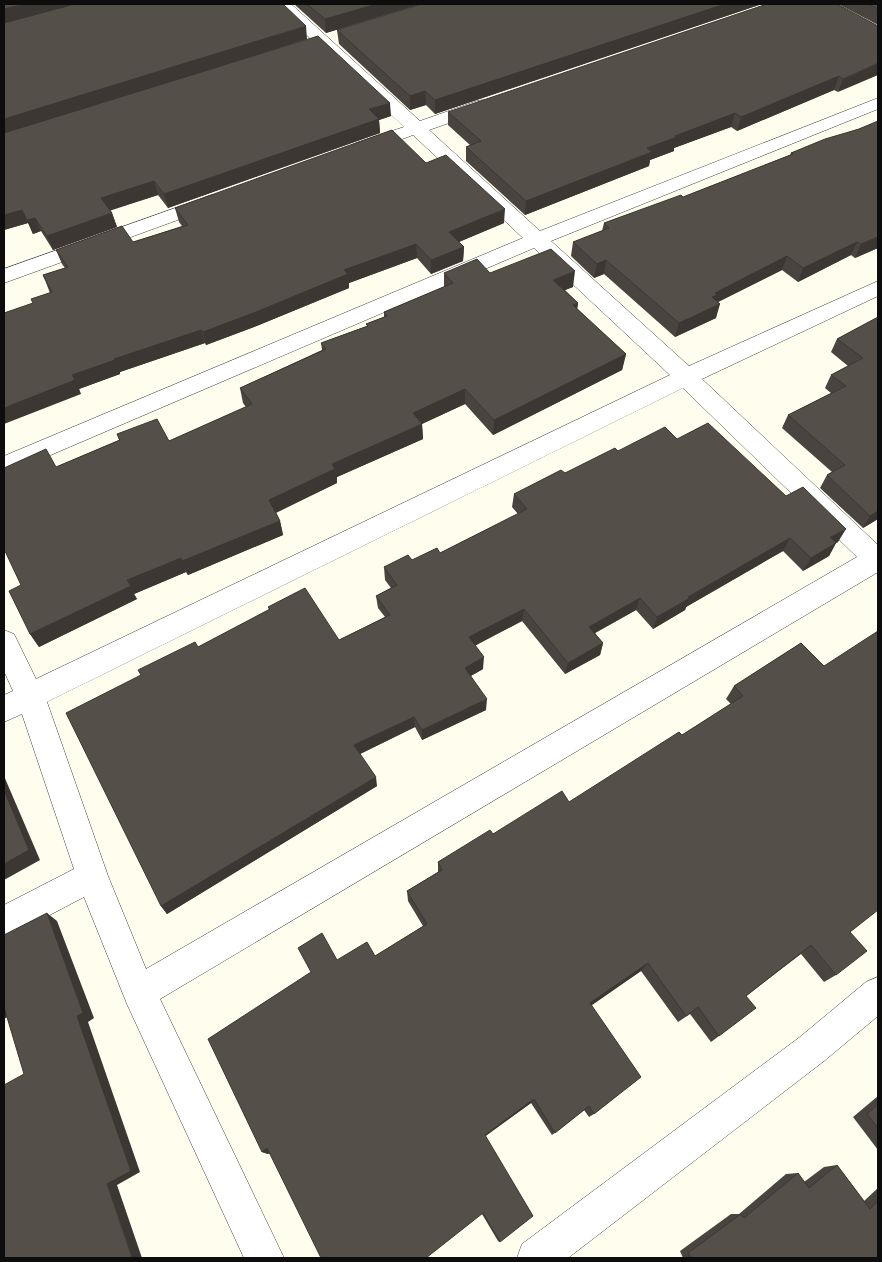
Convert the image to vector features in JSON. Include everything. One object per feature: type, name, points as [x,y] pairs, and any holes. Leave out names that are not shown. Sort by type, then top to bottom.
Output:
[{"type":"street","points":[[139,992],[877,559],[686,377],[282,4]]},
{"type":"street","points":[[350,151],[500,99]]},
{"type":"street","points":[[4,466],[536,240],[878,103]]},
{"type":"street","points":[[4,276],[228,195]]},
{"type":"street","points":[[17,703],[686,377],[878,288]]},
{"type":"street","points":[[4,642],[17,703],[92,876],[139,992],[264,1258]]},
{"type":"street","points":[[4,923],[92,876]]},
{"type":"street","points":[[536,1258],[812,1049],[878,994]]},
{"type":"building","points":[[4,4],[25,4],[4,9]]},
{"type":"building","points":[[75,4],[283,4],[306,26],[4,119],[4,23]]},
{"type":"building","points":[[307,4],[377,4],[325,19]]},
{"type":"building","points":[[422,4],[725,4],[435,100],[425,91],[410,96],[337,30]]},
{"type":"building","points":[[767,4],[837,4],[878,26],[878,63],[843,79],[839,76],[741,117],[735,113],[675,136],[677,137],[647,148],[652,152],[526,201],[466,147],[481,141],[448,112]]},
{"type":"building","points":[[869,4],[878,4],[878,9]]},
{"type":"building","points":[[318,36],[390,103],[369,109],[379,119],[164,194],[154,181],[101,198],[112,213],[47,236],[35,218],[27,220],[22,210],[4,215],[4,133]]},
{"type":"building","points":[[878,121],[878,237],[861,244],[857,242],[803,268],[787,256],[715,293],[717,295],[712,297],[720,304],[679,323],[606,260],[597,264],[573,242],[609,228],[604,223],[681,195],[683,197],[793,154],[791,153],[825,139]]},
{"type":"building","points":[[392,130],[426,163],[446,155],[505,209],[449,232],[464,247],[431,260],[416,244],[344,270],[348,274],[256,312],[203,332],[201,330],[72,375],[75,380],[4,408],[4,313],[33,303],[31,299],[52,292],[43,275],[68,267],[56,250],[122,226],[133,242],[188,225],[175,208]]},
{"type":"building","points":[[551,249],[575,271],[553,280],[578,303],[573,305],[626,354],[494,420],[465,389],[413,413],[422,424],[332,464],[335,469],[269,500],[280,521],[182,561],[181,558],[127,580],[131,586],[30,634],[9,591],[21,585],[4,549],[4,468],[46,449],[56,467],[120,440],[117,434],[157,419],[169,441],[252,404],[240,388],[326,349],[321,343],[368,326],[366,324],[387,316],[384,312],[453,283],[444,273],[477,259],[490,273]]},
{"type":"building","points":[[878,317],[878,511],[870,516],[827,475],[845,465],[788,415],[846,386],[831,375],[863,358],[837,339]]},
{"type":"building","points":[[708,423],[786,496],[803,487],[846,529],[830,537],[836,543],[811,558],[790,538],[657,617],[640,598],[589,627],[603,643],[568,663],[524,609],[469,637],[484,657],[465,668],[487,699],[422,730],[414,717],[354,745],[376,777],[161,906],[66,713],[141,675],[138,670],[195,642],[198,647],[305,588],[339,640],[390,615],[376,596],[397,585],[384,567],[408,555],[412,560],[437,548],[440,553],[527,509],[514,494],[561,470],[565,473],[615,448],[618,451],[665,427],[677,439]]},
{"type":"building","points":[[878,631],[878,910],[850,932],[867,951],[836,975],[811,945],[746,996],[756,1008],[719,1036],[698,1007],[686,1016],[648,963],[590,1003],[641,1077],[594,1114],[589,1106],[555,1133],[534,1099],[485,1135],[533,1216],[500,1242],[483,1213],[426,1258],[321,1258],[267,1148],[262,1152],[208,1039],[311,972],[298,948],[322,933],[337,960],[367,942],[375,956],[427,924],[407,891],[442,870],[438,862],[490,830],[493,834],[562,791],[569,802],[679,732],[682,735],[743,696],[734,686],[801,643],[824,666]]},
{"type":"building","points":[[4,790],[29,850],[4,864]]},
{"type":"building","points":[[47,913],[83,1013],[77,1016],[131,1171],[107,1184],[132,1258],[4,1258],[4,1085],[24,1074],[4,1007],[4,935]]},
{"type":"building","points":[[878,1104],[878,1128],[867,1114]]},
{"type":"building","points":[[837,1165],[870,1209],[878,1201],[878,1258],[691,1258],[688,1253],[741,1214],[744,1218],[798,1173],[809,1188]]}]
